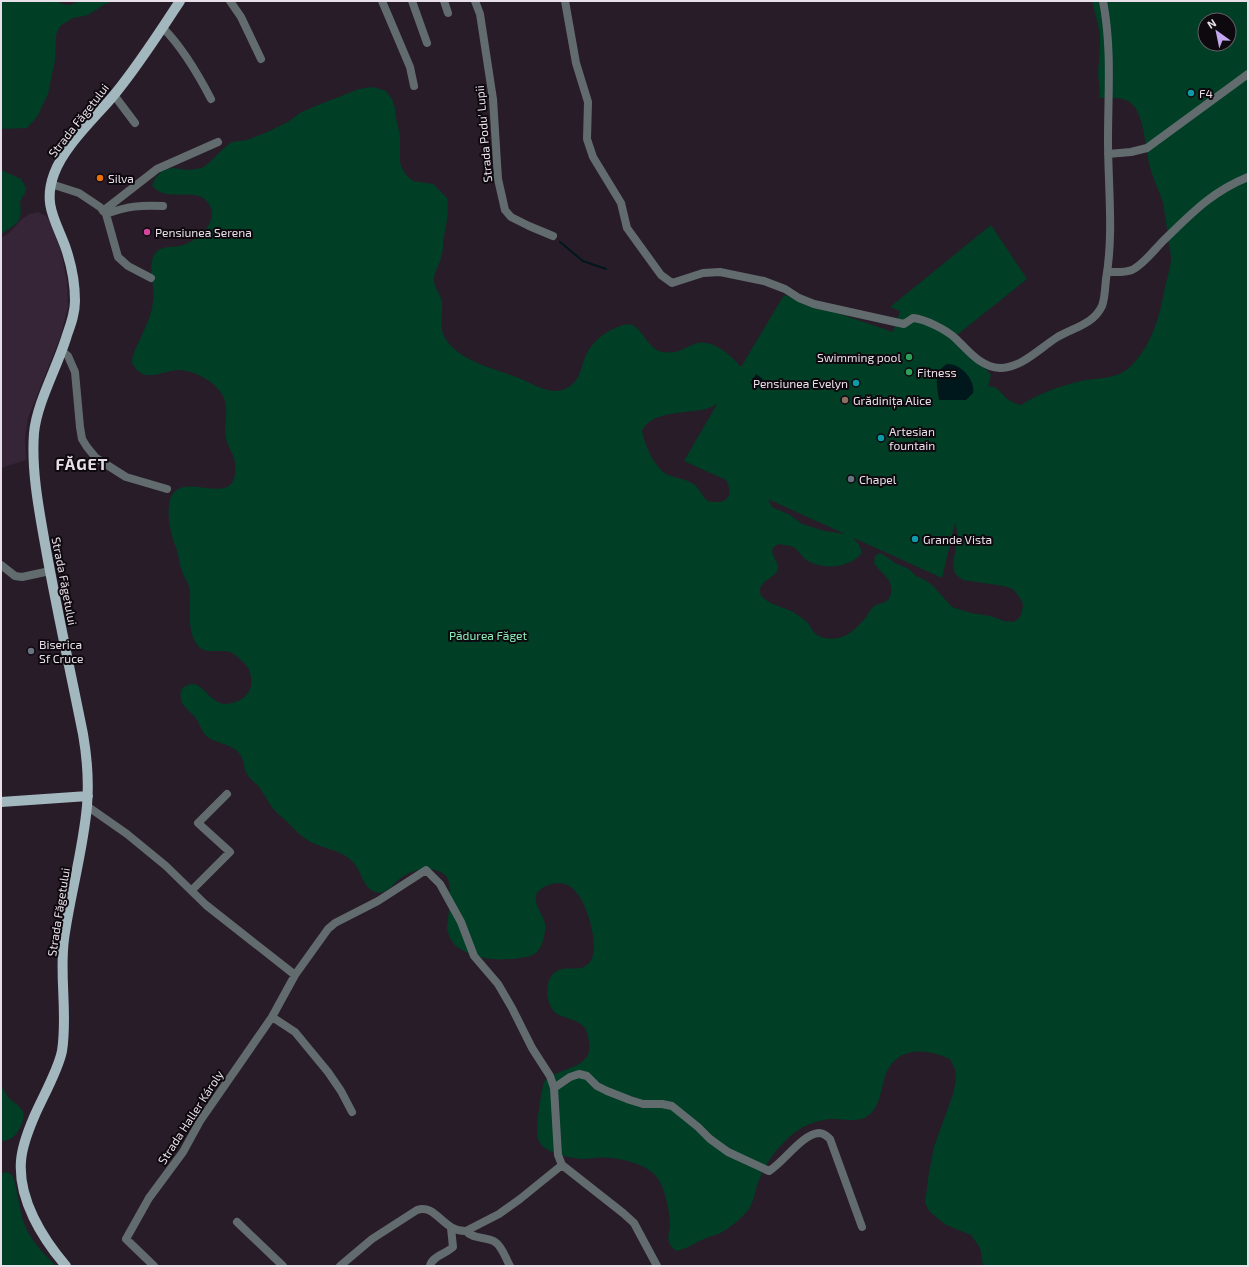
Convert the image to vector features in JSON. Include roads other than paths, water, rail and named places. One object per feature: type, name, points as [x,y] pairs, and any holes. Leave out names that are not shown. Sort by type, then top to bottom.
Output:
[{"type":"main road","name":"Strada Făgetului","points":[[66,1266],[54,1251],[37,1223],[29,1206],[22,1179],[21,1160],[24,1142],[61,1054],[64,1037],[62,968],[64,939],[80,855],[87,801],[87,759],[83,734],[50,571],[35,478],[35,423],[62,351],[73,317],[75,301],[72,271],[50,203],[51,184],[54,173],[78,136],[114,95],[180,1]]},
{"type":"main road","points":[[1,802],[87,801]]},
{"type":"street","points":[[230,1],[241,17],[261,59]]},
{"type":"street","points":[[382,1],[410,67],[414,86]]},
{"type":"street","points":[[412,1],[427,43]]},
{"type":"street","points":[[444,1],[448,13]]},
{"type":"street","name":"Strada Podu' Lupii","points":[[475,1],[480,14],[492,91],[498,179],[505,210],[511,217],[553,236]]},
{"type":"street","points":[[565,1],[576,63],[588,102],[586,139],[593,157],[621,203],[627,228],[661,275],[672,283],[703,274],[720,272],[764,281],[785,289],[799,298],[814,304],[904,324],[913,318],[917,318],[952,336],[966,351],[980,362],[1001,368],[1009,367],[1018,363],[1056,338],[1080,327],[1090,320],[1100,310],[1103,304],[1108,272],[1111,236],[1108,154],[1109,40],[1103,1]]},
{"type":"street","points":[[162,28],[187,58],[202,80],[211,99]]},
{"type":"street","points":[[1108,154],[1131,152],[1147,148],[1248,74]]},
{"type":"street","points":[[114,95],[135,123]]},
{"type":"street","points":[[104,212],[157,169],[218,142]]},
{"type":"street","points":[[1108,272],[1125,272],[1133,269],[1202,204],[1216,193],[1248,177]]},
{"type":"street","points":[[51,184],[79,193],[100,207],[104,212],[118,257],[128,266],[151,278]]},
{"type":"street","points":[[104,212],[141,205],[163,206]]},
{"type":"street","points":[[62,351],[68,356],[75,372],[81,433],[82,439],[87,447],[96,458],[126,477],[167,489]]},
{"type":"street","points":[[1,565],[15,576],[22,577],[50,571]]},
{"type":"street","points":[[192,890],[230,852],[198,823],[226,794]]},
{"type":"street","points":[[87,801],[192,890],[206,905],[295,975]]},
{"type":"street","name":"Strada Haller Károly","points":[[154,1266],[126,1239],[149,1198],[183,1152],[200,1121],[272,1017],[295,975],[328,929],[336,923],[378,901],[426,870],[440,884],[461,922],[474,956],[498,984],[532,1048],[550,1076],[554,1088]]},
{"type":"street","points":[[272,1017],[295,1032],[328,1072],[341,1091],[352,1112]]},
{"type":"street","points":[[658,1266],[634,1223],[562,1165],[558,1155],[554,1088],[570,1077],[579,1074],[587,1076],[597,1086],[607,1091],[643,1104],[662,1104],[672,1106],[710,1139],[728,1152],[770,1171],[806,1138],[818,1133],[824,1134],[830,1139],[862,1227]]},
{"type":"street","points":[[340,1266],[372,1239],[422,1208],[430,1210],[451,1228],[466,1231],[498,1214],[514,1203],[562,1165]]},
{"type":"street","points":[[237,1222],[283,1266]]},
{"type":"street","points":[[430,1266],[432,1260],[450,1250],[452,1247],[451,1228]]},
{"type":"street","points":[[466,1231],[472,1236],[486,1238],[496,1242],[510,1266]]},
{"type":"water","points":[[947,364],[952,364],[962,369],[970,378],[973,393],[966,400],[939,400],[937,385],[938,375]]},
{"type":"water","points":[[756,374],[763,379],[758,387],[750,383]]},
{"type":"waterway","points":[[560,242],[583,261],[606,269]]},
{"type":"place","name":"F4","points":[[1191,93]]},
{"type":"place","name":"Silva","points":[[100,178]]},
{"type":"place","name":"Pensiunea Serena","points":[[147,232]]},
{"type":"place","name":"Swimming pool","points":[[909,357]]},
{"type":"place","name":"Fitness","points":[[909,372]]},
{"type":"place","name":"Pensiunea Evelyn","points":[[856,383]]},
{"type":"place","name":"Grădinița Alice","points":[[845,400]]},
{"type":"place","name":"Artesian fountain","points":[[881,438]]},
{"type":"place","name":"Chapel","points":[[851,479]]},
{"type":"place","name":"Grande Vista","points":[[915,539]]},
{"type":"place","name":"Biserica Sf Cruce","points":[[31,651]]},
{"type":"district","name":"FĂGET","points":[[82,463]]},
{"type":"park label","name":"Pădurea Făget","points":[[488,635]]}]
